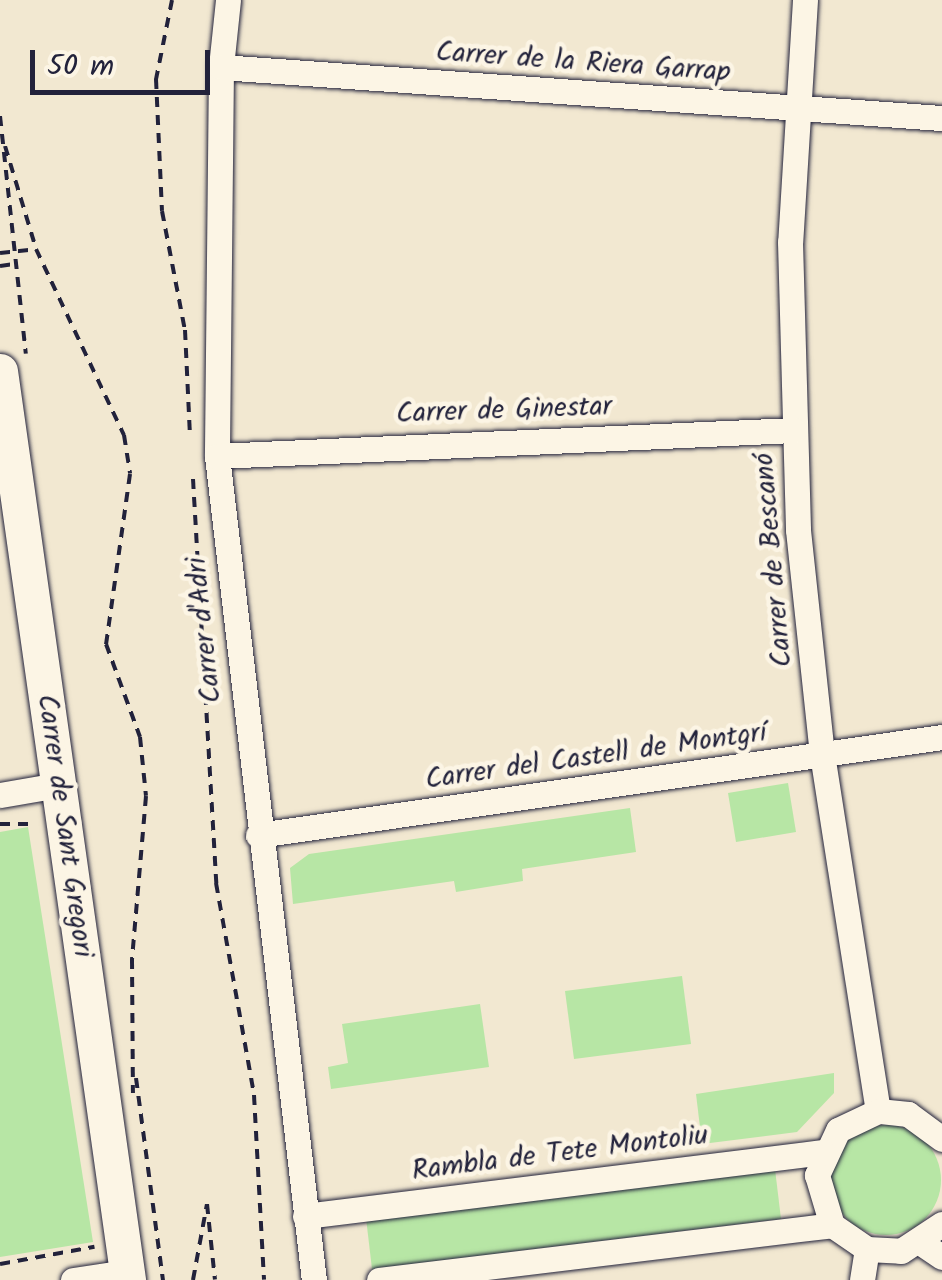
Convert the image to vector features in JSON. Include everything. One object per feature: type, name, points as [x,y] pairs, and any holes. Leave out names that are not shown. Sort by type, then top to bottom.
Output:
[{"type":"main road","name":"Carrer de Sant Gregori","points":[[0,371],[128,1276]]},
{"type":"street","name":"Carrer d'Adri","points":[[228,0],[221,67],[217,456],[258,836],[314,1280]]},
{"type":"street","name":"Carrer de Bescanó","points":[[805,0],[790,242],[793,430],[822,754],[878,1112]]},
{"type":"street","name":"Carrer de la Riera Garrap","points":[[221,67],[942,118]]},
{"type":"street","name":"Carrer de Ginestar","points":[[217,456],[793,430]]},
{"type":"street","name":"Carrer del Castell de Montgrí","points":[[258,836],[942,736]]},
{"type":"street","points":[[0,795],[58,786]]},
{"type":"street","points":[[942,1139],[908,1114],[878,1112],[838,1130],[823,1152],[817,1175],[832,1225],[867,1249],[931,1250],[942,1224]]},
{"type":"street","name":"Rambla de Tete Montoliu","points":[[305,1216],[823,1152]]},
{"type":"street","points":[[379,1280],[832,1225]]},
{"type":"street","points":[[862,1280],[867,1249]]},
{"type":"street","points":[[74,1280],[128,1276]]},
{"type":"path","points":[[172,0],[157,98],[162,211],[185,330],[191,444]]},
{"type":"path","points":[[0,116],[1,132],[36,249],[124,434],[130,474],[106,644],[140,736],[146,796],[132,960],[134,1108]]},
{"type":"path","points":[[0,254],[36,249]]},
{"type":"path","points":[[0,266],[14,264]]},
{"type":"path","points":[[192,463],[216,883],[254,1096],[264,1280]]},
{"type":"path","points":[[133,1059],[163,1280]]},
{"type":"path","points":[[193,1280],[207,1204],[215,1280]]},
{"type":"path","points":[[0,1264],[99,1246]]},
{"type":"green space","points":[[788,783],[796,832],[736,842],[728,793]]},
{"type":"green space","points":[[630,808],[636,852],[522,869],[523,881],[456,892],[454,881],[293,904],[290,868],[309,854]]},
{"type":"green space","points":[[28,827],[93,1242],[0,1257],[0,832]]},
{"type":"green space","points":[[682,976],[691,1044],[574,1059],[565,991]]},
{"type":"green space","points":[[480,1004],[489,1067],[331,1089],[328,1067],[348,1063],[342,1024]]},
{"type":"green space","points":[[834,1073],[834,1093],[797,1132],[702,1144],[696,1094]]},
{"type":"green space","points":[[886,1125],[907,1129],[925,1141],[937,1159],[941,1180],[937,1201],[925,1219],[907,1231],[886,1235],[865,1231],[847,1219],[835,1201],[831,1180],[835,1159],[847,1141],[865,1129]]},
{"type":"green space","points":[[775,1169],[781,1219],[372,1269],[366,1218]]}]
